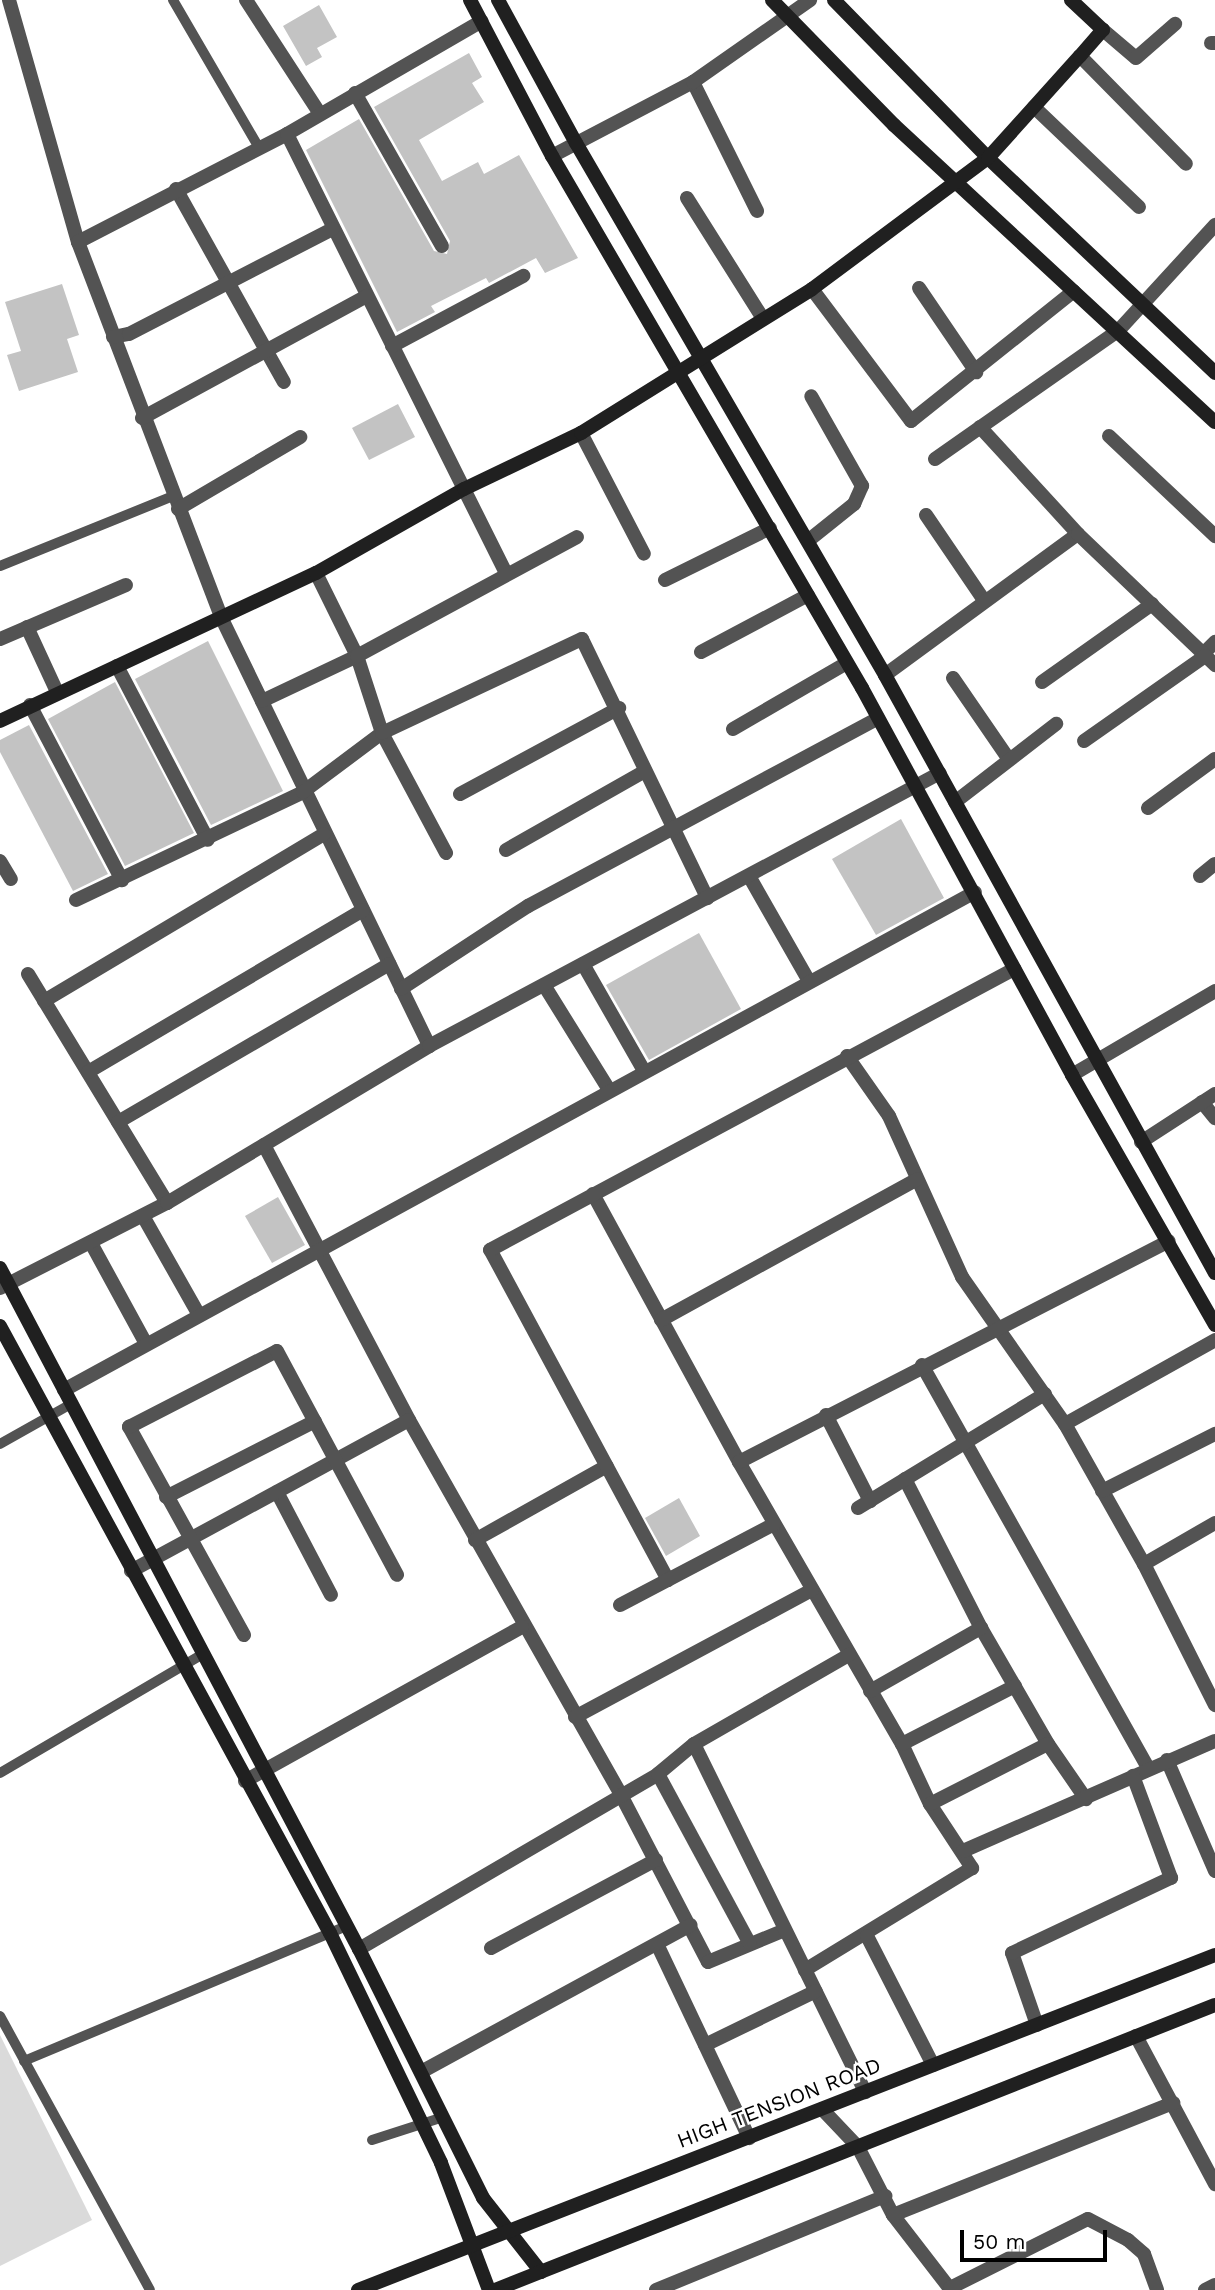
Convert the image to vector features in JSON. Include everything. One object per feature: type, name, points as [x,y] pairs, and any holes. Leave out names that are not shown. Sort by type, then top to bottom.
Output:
[{"type":"street","points":[[9,0],[78,242],[175,503],[222,619],[303,792],[429,1046]]},
{"type":"street","points":[[246,0],[320,114]]},
{"type":"street","points":[[470,0],[552,156],[770,528],[916,785],[1072,1075],[1215,1325]]},
{"type":"street","points":[[498,0],[576,143],[885,674],[1095,1062],[1215,1273]]},
{"type":"street","points":[[772,0],[958,183],[1215,422]]},
{"type":"street","points":[[552,156],[693,82],[810,0]]},
{"type":"street","points":[[834,0],[988,158],[1215,373]]},
{"type":"street","points":[[1071,0],[1136,58],[1175,24]]},
{"type":"street","points":[[78,242],[176,189],[288,134],[482,21]]},
{"type":"street","points":[[0,721],[316,573],[464,489],[581,433],[762,317],[812,289],[958,183],[988,158],[1103,30]]},
{"type":"street","points":[[1080,56],[1186,164]]},
{"type":"street","points":[[693,82],[757,211]]},
{"type":"street","points":[[355,93],[442,247]]},
{"type":"street","points":[[1034,107],[1139,207]]},
{"type":"street","points":[[288,134],[332,229],[506,573]]},
{"type":"street","points":[[176,189],[284,382]]},
{"type":"street","points":[[687,198],[762,317]]},
{"type":"street","points":[[935,459],[1118,331],[1146,306],[1215,225]]},
{"type":"street","points":[[113,337],[129,334],[332,229]]},
{"type":"street","points":[[392,346],[523,275]]},
{"type":"street","points":[[919,288],[976,372]]},
{"type":"street","points":[[812,289],[911,421],[976,372],[1074,291]]},
{"type":"street","points":[[142,418],[268,353],[368,296]]},
{"type":"street","points":[[808,540],[854,504],[862,486],[811,396]]},
{"type":"street","points":[[980,426],[1079,534],[1152,604],[1210,654],[1084,741]]},
{"type":"street","points":[[581,433],[644,554]]},
{"type":"street","points":[[1109,436],[1215,536]]},
{"type":"street","points":[[175,503],[300,437]]},
{"type":"street","points":[[926,515],[983,599]]},
{"type":"street","points":[[665,580],[770,528]]},
{"type":"street","points":[[885,674],[983,599],[1079,534]]},
{"type":"street","points":[[262,701],[357,656],[506,573],[577,537]]},
{"type":"street","points":[[316,573],[357,656],[382,733],[446,853]]},
{"type":"street","points":[[0,639],[126,585]]},
{"type":"street","points":[[701,652],[808,595]]},
{"type":"street","points":[[1042,682],[1152,604]]},
{"type":"street","points":[[27,627],[57,692]]},
{"type":"street","points":[[76,900],[303,792],[382,733],[582,639],[619,708],[645,771],[706,898]]},
{"type":"street","points":[[733,729],[845,664]]},
{"type":"street","points":[[117,666],[208,839]]},
{"type":"street","points":[[953,678],[1008,758]]},
{"type":"street","points":[[30,705],[122,880]]},
{"type":"street","points":[[460,794],[619,708]]},
{"type":"street","points":[[401,989],[528,906],[878,718]]},
{"type":"street","points":[[955,802],[1055,724]]},
{"type":"street","points":[[1149,808],[1215,759]]},
{"type":"street","points":[[506,850],[645,771]]},
{"type":"street","points":[[4,1286],[167,1203],[429,1046],[940,773]]},
{"type":"street","points":[[44,1001],[324,834]]},
{"type":"street","points":[[0,861],[11,879]]},
{"type":"street","points":[[1200,876],[1215,864]]},
{"type":"street","points":[[749,876],[809,981]]},
{"type":"street","points":[[64,1390],[975,892]]},
{"type":"street","points":[[88,1072],[363,910]]},
{"type":"street","points":[[118,1122],[389,964]]},
{"type":"street","points":[[583,964],[644,1071]]},
{"type":"street","points":[[667,1580],[490,1250],[1014,969]]},
{"type":"street","points":[[28,974],[167,1203]]},
{"type":"street","points":[[544,985],[609,1090]]},
{"type":"street","points":[[1072,1075],[1215,991]]},
{"type":"street","points":[[848,1056],[888,1116],[962,1278],[1000,1327],[1065,1424],[1144,1564],[1215,1705]]},
{"type":"street","points":[[1141,1142],[1209,1098],[1215,1118]]},
{"type":"street","points":[[264,1145],[409,1420],[522,1627],[621,1795],[708,1962],[785,1930]]},
{"type":"street","points":[[662,1320],[917,1179]]},
{"type":"street","points":[[593,1194],[738,1462],[902,1744],[930,1804],[972,1868],[867,1936],[805,1970]]},
{"type":"street","points":[[143,1216],[199,1315]]},
{"type":"street","points":[[738,1462],[922,1365],[1168,1241]]},
{"type":"street","points":[[91,1243],[146,1344]]},
{"type":"street","points":[[0,1268],[4,1286],[64,1390],[201,1655],[265,1770],[359,1949],[483,2198],[541,2272]]},
{"type":"street","points":[[0,1326],[182,1667],[330,1933],[423,2127],[489,2290]]},
{"type":"street","points":[[1065,1424],[1215,1340]]},
{"type":"street","points":[[244,1634],[129,1427],[277,1351],[397,1575]]},
{"type":"street","points":[[922,1365],[1148,1768]]},
{"type":"street","points":[[826,1415],[864,1504],[1045,1395]]},
{"type":"street","points":[[131,1571],[409,1420]]},
{"type":"street","points":[[166,1497],[315,1421]]},
{"type":"street","points":[[1102,1491],[1215,1434]]},
{"type":"street","points":[[475,1540],[607,1466]]},
{"type":"street","points":[[905,1479],[981,1628],[1048,1744],[1086,1799]]},
{"type":"street","points":[[277,1492],[331,1595]]},
{"type":"street","points":[[1144,1564],[1215,1523]]},
{"type":"street","points":[[620,1605],[774,1524]]},
{"type":"street","points":[[575,1717],[812,1590]]},
{"type":"street","points":[[246,1781],[522,1627]]},
{"type":"street","points":[[870,1691],[981,1628]]},
{"type":"street","points":[[359,1949],[658,1774],[694,1744],[849,1655]]},
{"type":"street","points":[[902,1744],[1015,1686]]},
{"type":"street","points":[[962,1852],[1086,1799],[1148,1768],[1215,1741]]},
{"type":"street","points":[[694,1744],[865,2092]]},
{"type":"street","points":[[930,1804],[1048,1744]]},
{"type":"street","points":[[1167,1760],[1210,1848],[1215,1871]]},
{"type":"street","points":[[658,1774],[750,1944]]},
{"type":"street","points":[[1037,2025],[1012,1953],[1171,1878],[1133,1776]]},
{"type":"street","points":[[491,1948],[656,1860]]},
{"type":"street","points":[[421,2072],[691,1925]]},
{"type":"street","points":[[867,1936],[933,2065]]},
{"type":"street","points":[[657,1944],[749,2138]]},
{"type":"street","name":"HIGH TENSION ROAD","points":[[358,2290],[1215,1955]]},
{"type":"street","points":[[705,2045],[816,1991]]},
{"type":"street","points":[[495,2290],[1215,2005]]},
{"type":"street","points":[[1136,2036],[1215,2184]]},
{"type":"street","points":[[893,2215],[1173,2103]]},
{"type":"street","points":[[822,2109],[858,2147],[893,2215],[950,2289],[1088,2219],[1128,2240],[1144,2255],[1157,2290]]},
{"type":"street","points":[[656,2290],[885,2196]]},
{"type":"street","points":[[1205,2290],[1215,2285]]},
{"type":"lane","points":[[173,0],[259,148]]},
{"type":"lane","points":[[0,566],[175,503]]},
{"type":"lane","points":[[0,1444],[71,1404]]},
{"type":"lane","points":[[0,1773],[201,1655]]},
{"type":"lane","points":[[24,2061],[346,1926]]},
{"type":"lane","points":[[0,2016],[150,2290]]},
{"type":"lane","points":[[372,2140],[423,2127],[443,2117]]},
{"type":"shaded area","points":[[0,2035],[92,2220],[0,2266]]},
{"type":"building","points":[[319,5],[337,37],[317,48],[322,57],[306,66],[283,26]]},
{"type":"building","points":[[469,53],[482,77],[472,83],[484,102],[419,140],[442,181],[478,162],[484,174],[519,155],[578,258],[545,273],[536,258],[489,283],[486,278],[431,306],[435,312],[397,332],[306,150],[359,119],[434,251],[447,254],[450,241],[374,107]]},
{"type":"building","points":[[62,284],[79,335],[67,339],[78,372],[19,391],[7,355],[21,351],[5,302]]},
{"type":"building","points":[[398,404],[415,437],[369,460],[352,428]]},
{"type":"building","points":[[208,641],[283,791],[211,825],[135,679]]},
{"type":"building","points":[[115,682],[194,833],[125,866],[48,719]]},
{"type":"building","points":[[29,725],[108,874],[73,891],[0,752],[0,740]]},
{"type":"building","points":[[901,819],[944,898],[876,935],[832,859]]},
{"type":"building","points":[[699,933],[741,1009],[649,1060],[606,985]]},
{"type":"building","points":[[278,1197],[305,1245],[272,1263],[245,1216]]},
{"type":"building","points":[[679,1498],[700,1536],[666,1556],[645,1518]]}]
